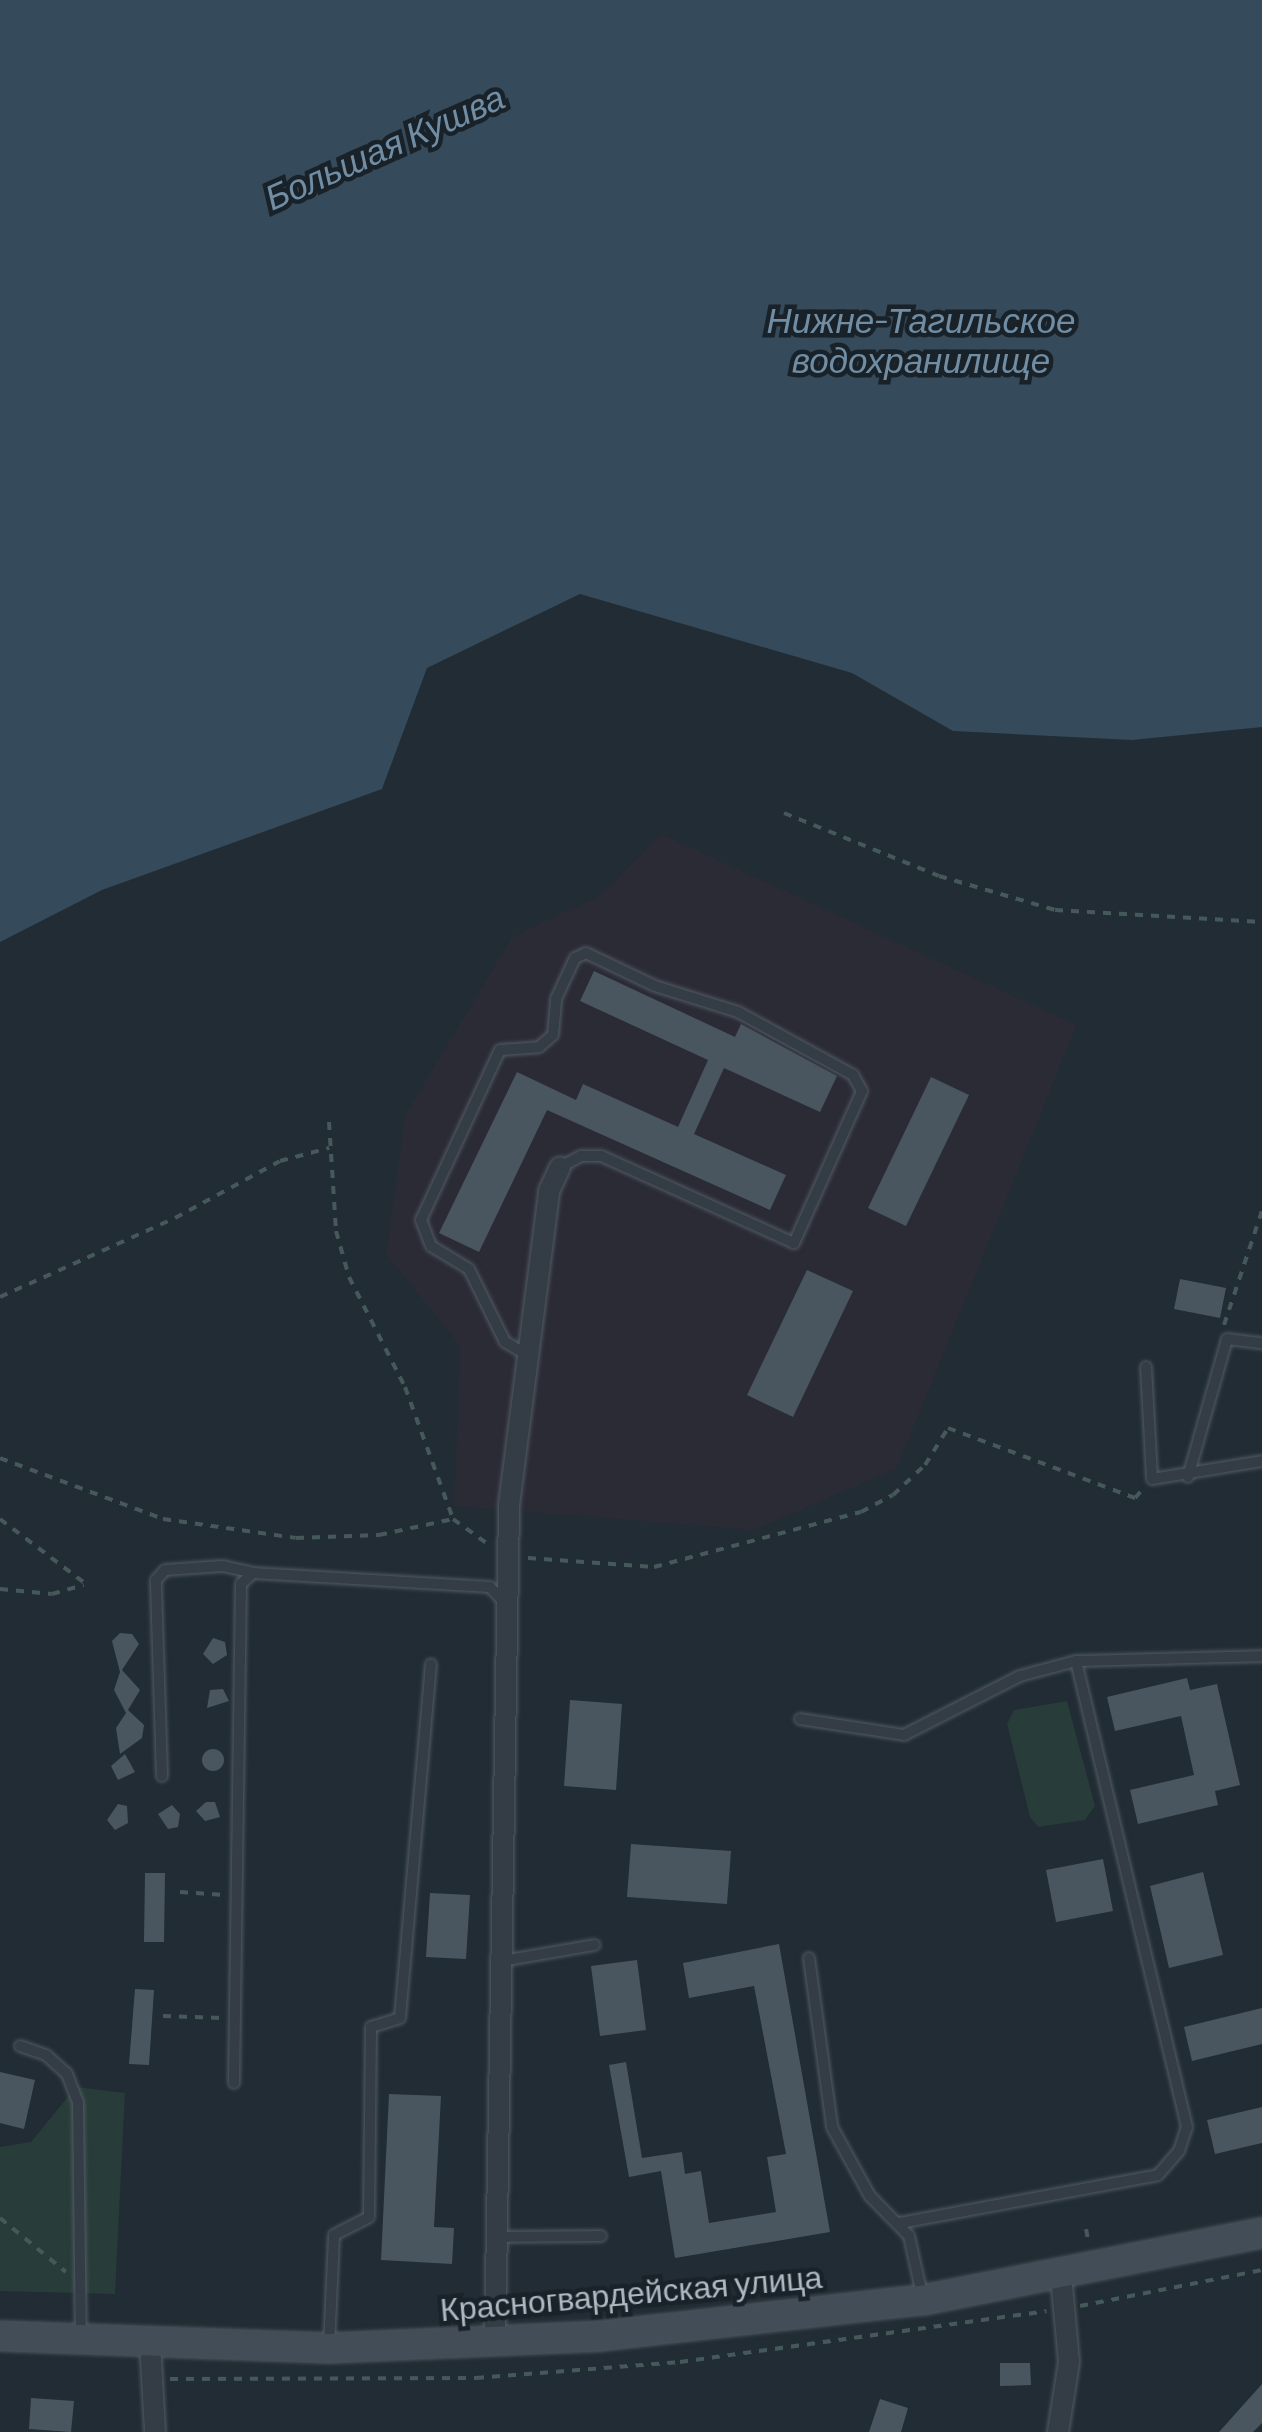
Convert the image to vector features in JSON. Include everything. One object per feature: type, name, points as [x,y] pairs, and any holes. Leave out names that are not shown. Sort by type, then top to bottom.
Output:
[{"type":"main road","name":"Красногвардейская улица","points":[[0,2336],[328,2348],[495,2344],[923,2300],[1061,2276],[1262,2232]]},
{"type":"street","points":[[495,2344],[510,1505],[549,1191],[560,1167]]},
{"type":"street","points":[[1058,2432],[1070,2362],[1061,2276]]},
{"type":"street","points":[[150,2342],[154,2432]]},
{"type":"lane","points":[[528,1356],[505,1342],[469,1270],[432,1246],[421,1220],[500,1050],[539,1048],[553,1035],[556,999],[575,958],[586,953],[655,986],[738,1012],[853,1075],[862,1091],[794,1243],[601,1156],[581,1156],[560,1167]]},
{"type":"lane","points":[[1188,1476],[1226,1339],[1262,1343]]},
{"type":"lane","points":[[1146,1367],[1152,1479],[1188,1476],[1262,1460]]},
{"type":"lane","points":[[162,1776],[156,1580],[165,1570],[223,1566],[253,1573],[490,1587],[508,1606]]},
{"type":"lane","points":[[234,2083],[241,1584],[253,1573]]},
{"type":"lane","points":[[800,1719],[904,1735],[1020,1676],[1076,1661],[1262,1656]]},
{"type":"lane","points":[[900,2223],[1158,2176],[1185,2140],[1076,1661]]},
{"type":"lane","points":[[328,2348],[334,2236],[369,2217],[371,2027],[400,2018],[430,1664]]},
{"type":"lane","points":[[502,1961],[596,1945]]},
{"type":"lane","points":[[809,1958],[832,2127],[870,2196],[900,2223],[915,2248],[923,2300]]},
{"type":"lane","points":[[20,2046],[46,2055],[67,2074],[78,2102],[81,2340]]},
{"type":"lane","points":[[494,2238],[602,2236]]},
{"type":"path","points":[[784,813],[939,876],[1055,910],[1262,922]]},
{"type":"path","points":[[329,1122],[336,1231],[349,1277],[405,1387],[454,1520],[510,1560],[557,1556],[654,1567],[861,1512],[893,1495],[925,1465],[948,1428],[1135,1498],[1152,1479]]},
{"type":"path","points":[[0,1297],[175,1218],[280,1161],[328,1148]]},
{"type":"path","points":[[1226,1339],[1224,1322],[1262,1211]]},
{"type":"path","points":[[0,1458],[163,1518],[296,1538],[379,1535],[454,1520]]},
{"type":"path","points":[[0,1519],[86,1584],[52,1594],[0,1589]]},
{"type":"path","points":[[180,1892],[238,1896]]},
{"type":"path","points":[[163,2016],[236,2019]]},
{"type":"path","points":[[0,2218],[79,2283]]},
{"type":"path","points":[[1064,2309],[1262,2270]]},
{"type":"shaded area","points":[[661,834],[1077,1025],[897,1468],[755,1530],[454,1506],[460,1346],[386,1254],[405,1115],[512,937],[601,895]]},
{"type":"green space","points":[[1067,1701],[1095,1806],[1085,1820],[1038,1827],[1030,1817],[1007,1724],[1014,1710]]},
{"type":"green space","points":[[76,2087],[125,2093],[115,2294],[0,2291],[0,2147],[31,2142]]},
{"type":"water","name":"Нижне-Тагильское водохранилище","points":[[0,0],[1262,0],[1262,727],[1132,740],[953,731],[852,673],[580,594],[427,668],[382,789],[102,890],[0,942]]},
{"type":"building","points":[[594,971],[735,1037],[741,1024],[837,1076],[820,1112],[724,1068],[694,1134],[786,1175],[770,1210],[547,1110],[479,1252],[439,1233],[517,1072],[576,1100],[583,1084],[678,1127],[708,1060],[580,1001]]},
{"type":"building","points":[[931,1077],[969,1095],[906,1226],[868,1208]]},
{"type":"building","points":[[807,1270],[853,1291],[793,1417],[747,1395]]},
{"type":"building","points":[[1180,1279],[1226,1288],[1220,1318],[1174,1309]]},
{"type":"building","points":[[120,1633],[132,1634],[139,1644],[122,1670],[140,1690],[128,1710],[144,1725],[142,1738],[120,1754],[116,1728],[126,1713],[114,1690],[120,1672],[112,1641]]},
{"type":"building","points":[[213,1638],[225,1642],[227,1655],[213,1664],[203,1654]]},
{"type":"building","points":[[1187,1678],[1190,1690],[1217,1684],[1240,1785],[1215,1791],[1218,1805],[1138,1824],[1130,1790],[1194,1775],[1181,1716],[1115,1731],[1107,1697]]},
{"type":"building","points":[[223,1689],[229,1701],[207,1708],[210,1690]]},
{"type":"building","points":[[570,1700],[622,1704],[616,1790],[564,1786]]},
{"type":"building","points":[[213,1749],[221,1752],[221,1768],[213,1771],[205,1768],[202,1760],[205,1752]]},
{"type":"building","points":[[125,1754],[135,1772],[118,1780],[111,1766]]},
{"type":"building","points":[[206,1802],[215,1802],[220,1817],[205,1821],[196,1811]]},
{"type":"building","points":[[118,1804],[127,1806],[128,1823],[115,1830],[107,1820]]},
{"type":"building","points":[[172,1805],[180,1814],[178,1827],[168,1829],[158,1814]]},
{"type":"building","points":[[631,1844],[731,1851],[727,1904],[627,1897]]},
{"type":"building","points":[[1103,1859],[1113,1911],[1056,1922],[1046,1870]]},
{"type":"building","points":[[1203,1872],[1223,1955],[1169,1968],[1150,1886]]},
{"type":"building","points":[[145,1873],[165,1873],[164,1942],[144,1942]]},
{"type":"building","points":[[430,1893],[470,1895],[466,1959],[426,1957]]},
{"type":"building","points":[[779,1944],[830,2232],[675,2258],[661,2171],[629,2177],[609,2065],[626,2062],[642,2158],[682,2152],[685,2174],[701,2171],[709,2223],[776,2212],[767,2157],[786,2154],[754,1986],[689,1998],[683,1963]]},
{"type":"building","points":[[637,1960],[646,2030],[600,2036],[591,1966]]},
{"type":"building","points":[[135,1989],[154,1990],[149,2065],[129,2064]]},
{"type":"building","points":[[1262,2008],[1262,2044],[1192,2061],[1184,2027]]},
{"type":"building","points":[[0,2072],[35,2080],[24,2129],[0,2123]]},
{"type":"building","points":[[389,2094],[441,2096],[434,2227],[454,2228],[452,2264],[381,2260]]},
{"type":"building","points":[[1262,2107],[1262,2143],[1215,2154],[1207,2120]]},
{"type":"building","points":[[1000,2363],[1030,2363],[1031,2385],[1000,2386]]},
{"type":"building","points":[[1262,2384],[1262,2423],[1253,2432],[1219,2432]]},
{"type":"building","points":[[31,2398],[74,2401],[71,2432],[29,2429]]},
{"type":"building","points":[[880,2399],[908,2408],[901,2432],[869,2432]]},
{"type":"water label","name":"Большая Кушва","points":[[384,146]]}]
